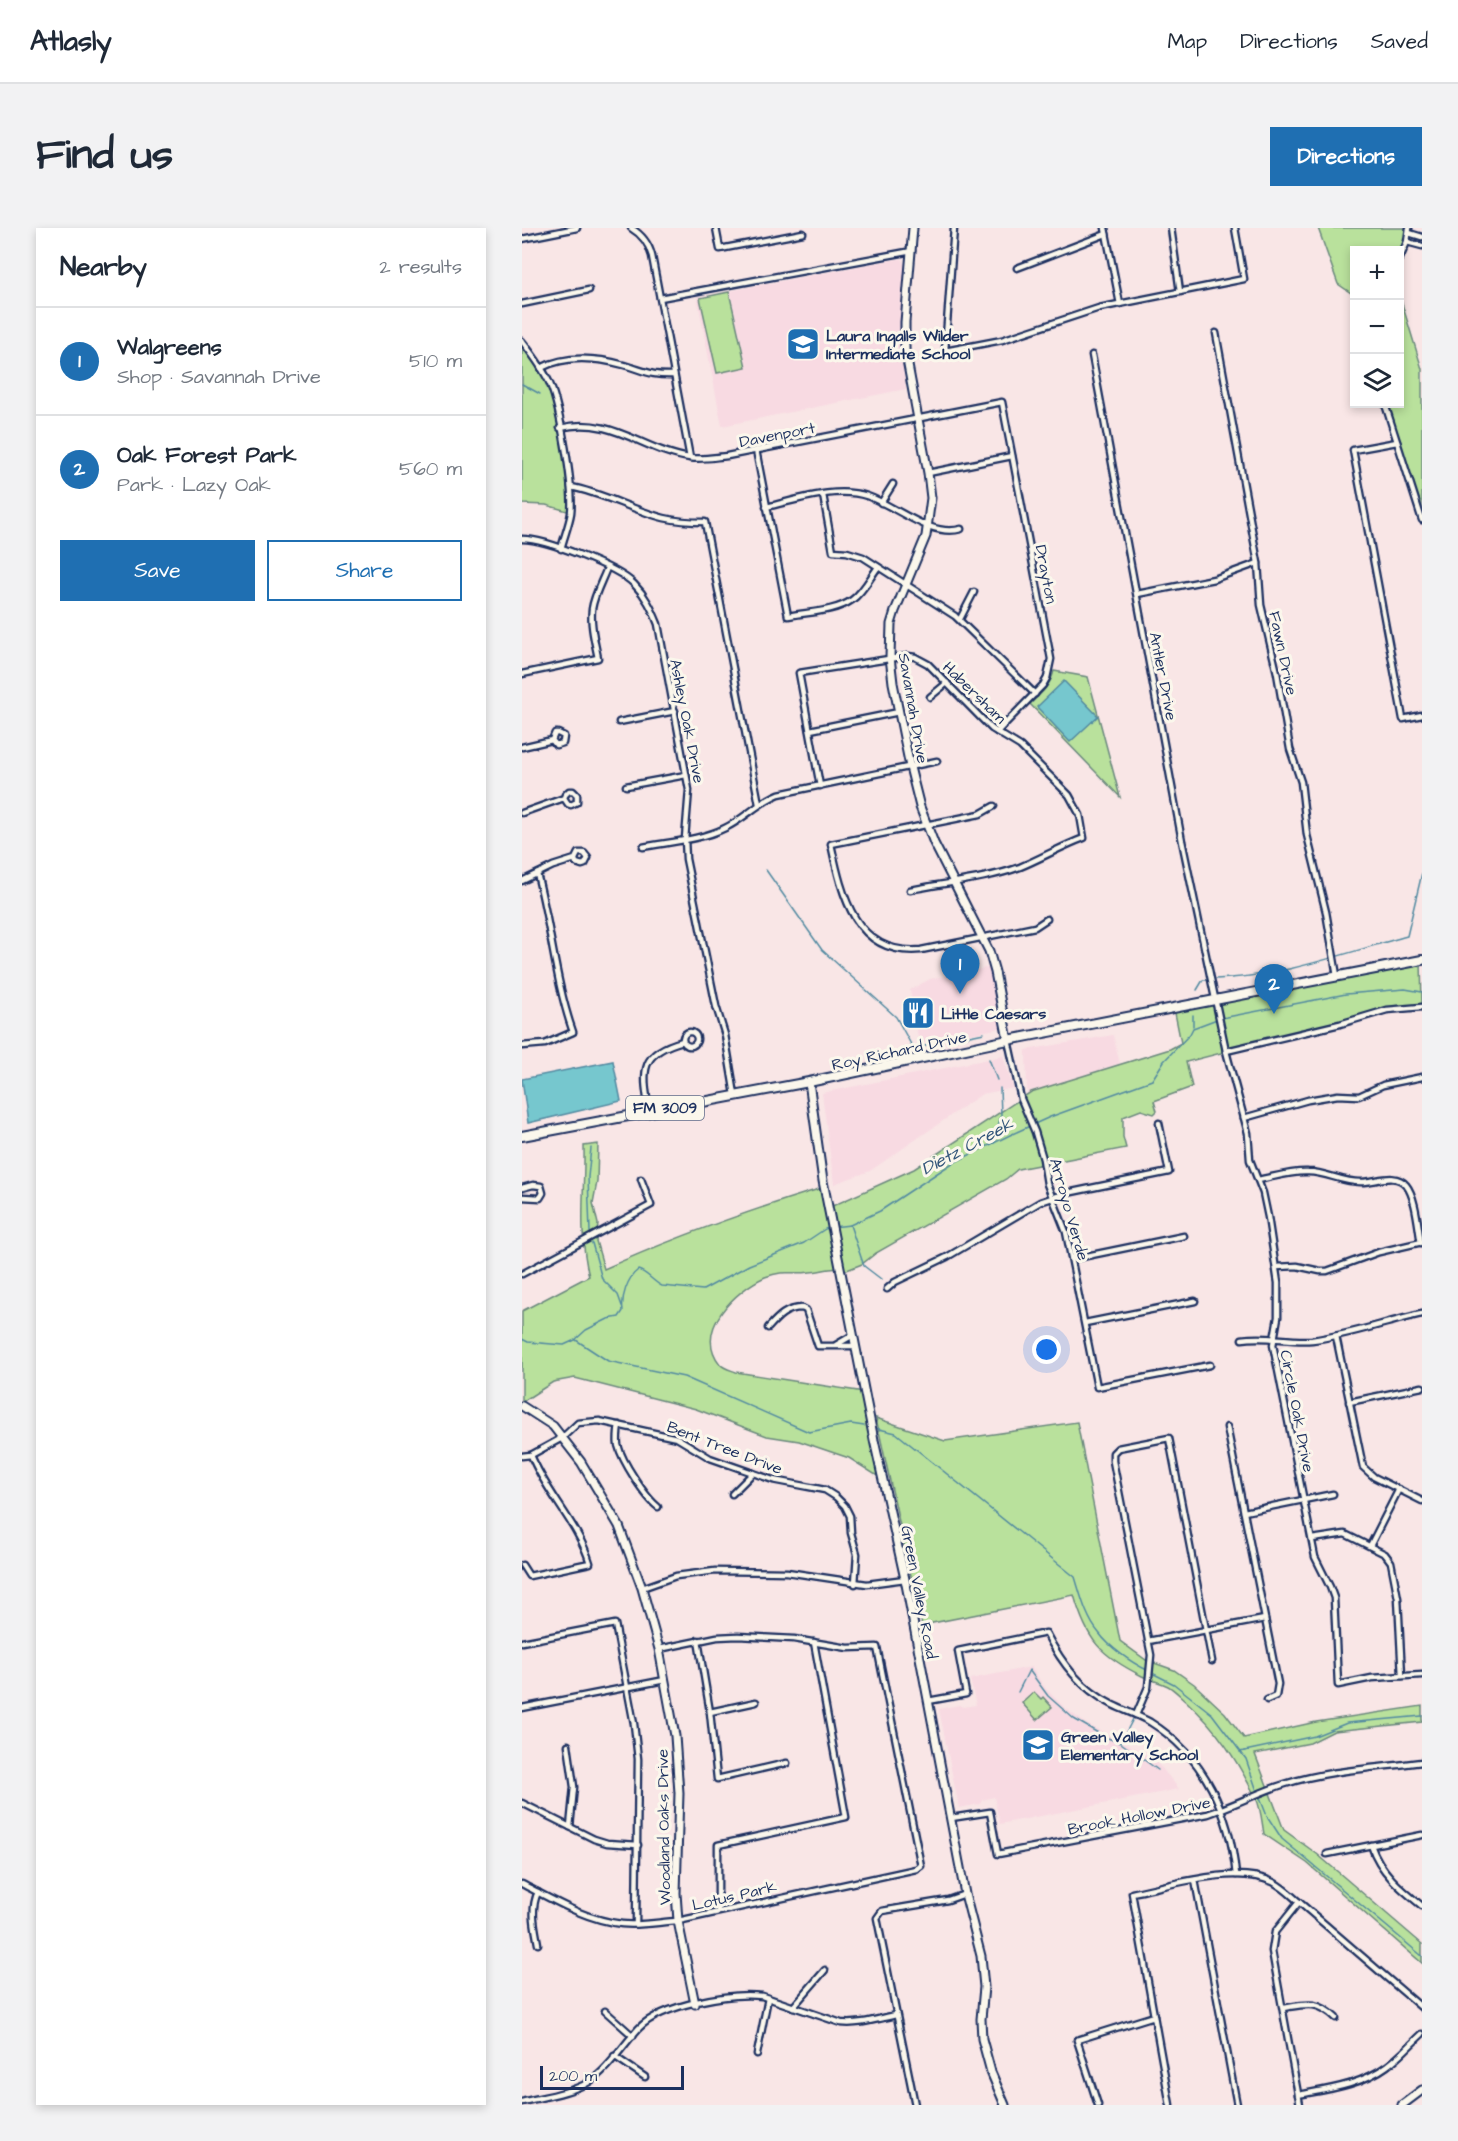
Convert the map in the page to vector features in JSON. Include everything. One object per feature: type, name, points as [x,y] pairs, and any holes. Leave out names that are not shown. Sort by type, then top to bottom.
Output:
[{"type":"main road","name":"Roy Richard Drive","points":[[522,1136],[809,1082],[1008,1040],[1337,976],[1422,962]]},
{"type":"street","points":[[522,239],[576,228]]},
{"type":"street","points":[[631,228],[640,235],[650,249],[690,458]]},
{"type":"street","points":[[716,228],[720,249],[803,234]]},
{"type":"street","name":"Savannah Drive","points":[[913,228],[905,349],[931,498],[928,525],[921,551],[891,624],[890,657],[910,767],[927,825],[994,965],[1008,1040]]},
{"type":"street","points":[[954,228],[945,351],[1002,340],[1074,315],[1244,279],[1235,228]]},
{"type":"street","points":[[1105,228],[1120,304]]},
{"type":"street","points":[[1171,228],[1180,292]]},
{"type":"street","points":[[1404,249],[1409,230],[1422,237]]},
{"type":"street","points":[[1017,268],[1106,234]]},
{"type":"street","points":[[1407,242],[1422,246]]},
{"type":"street","points":[[660,298],[912,251]]},
{"type":"street","points":[[522,304],[589,290]]},
{"type":"street","name":"Fawn Drive","points":[[1216,333],[1258,563],[1261,605],[1277,673],[1290,749],[1301,782],[1306,835],[1326,912],[1337,976]]},
{"type":"street","points":[[522,341],[541,368],[554,395],[571,487],[571,512],[561,549]]},
{"type":"street","name":"Antler Drive","points":[[1092,355],[1182,841],[1216,1000]]},
{"type":"street","points":[[541,368],[559,362],[589,359],[609,362],[652,375],[674,375]]},
{"type":"street","name":"Davenport","points":[[560,428],[579,424],[598,425],[690,458],[727,456],[1002,402]]},
{"type":"street","name":"Drayton","points":[[997,732],[1035,694],[1047,678],[1050,659],[1002,402]]},
{"type":"street","points":[[1386,408],[1422,520]]},
{"type":"street","points":[[1397,442],[1353,450],[1403,719],[1422,715]]},
{"type":"street","points":[[756,450],[788,616],[830,608],[850,601],[861,592],[878,567]]},
{"type":"street","points":[[928,472],[1012,456]]},
{"type":"street","points":[[881,503],[893,484]]},
{"type":"street","points":[[571,487],[590,491],[660,517],[705,522],[759,804]]},
{"type":"street","points":[[766,507],[823,495],[851,493],[867,496],[908,518],[928,525],[948,530],[961,529]]},
{"type":"street","points":[[823,495],[833,551],[855,554],[906,583],[960,619],[1035,694]]},
{"type":"street","name":"Ashley Oak Drive","points":[[522,539],[538,540],[608,568],[629,579],[649,603],[658,624],[690,790],[686,859],[716,1006],[725,1035],[735,1095]]},
{"type":"street","points":[[1137,594],[1214,579],[1258,563]]},
{"type":"street","points":[[522,674],[598,658],[591,621],[592,611],[608,568]]},
{"type":"street","points":[[960,619],[974,592]]},
{"type":"street","name":"Habersham","points":[[810,730],[799,673],[890,657],[915,657],[928,664],[997,732],[1020,746],[1074,802],[1080,815],[1084,838],[1012,869],[954,881]]},
{"type":"street","points":[[930,697],[947,683]]},
{"type":"street","points":[[619,722],[675,711]]},
{"type":"street","points":[[820,786],[810,730],[899,712]]},
{"type":"street","points":[[522,747],[552,740]]},
{"type":"street","points":[[643,846],[686,839],[725,828],[759,804],[779,794],[937,761]]},
{"type":"street","points":[[626,786],[686,775]]},
{"type":"street","points":[[522,813],[564,798]]},
{"type":"street","points":[[994,806],[980,814],[831,844],[839,880],[848,906],[857,922],[869,936],[896,949],[913,951],[1035,927],[1047,919]]},
{"type":"street","points":[[522,881],[575,859]]},
{"type":"street","points":[[522,1046],[545,1044],[573,1032],[562,998],[555,953],[537,874]]},
{"type":"street","points":[[910,890],[954,881]]},
{"type":"street","name":"Circle Oak Drive","points":[[1216,1000],[1226,1051],[1248,1133],[1250,1160],[1265,1202],[1276,1267],[1278,1306],[1274,1354],[1315,1557],[1334,1598],[1338,1685],[1372,1678],[1402,1676]]},
{"type":"street","points":[[1226,1051],[1340,1024],[1387,1010],[1422,1007]]},
{"type":"street","name":"Arroyo Verde","points":[[1008,1040],[1021,1099],[1035,1132],[1052,1197],[1066,1232],[1097,1388],[1210,1365]]},
{"type":"street","points":[[649,1111],[645,1073],[647,1060],[653,1054],[683,1041]]},
{"type":"street","points":[[1244,1118],[1308,1100],[1338,1095],[1359,1096],[1383,1085],[1422,1077]]},
{"type":"street","name":"Green Valley Road","points":[[809,1082],[829,1214],[874,1440],[905,1579],[965,1894],[977,1936],[983,1969],[982,2039],[991,2072],[1005,2105]]},
{"type":"street","points":[[887,1289],[895,1282],[947,1257],[1052,1197],[1169,1172],[1159,1123]]},
{"type":"street","points":[[1258,1180],[1298,1172],[1310,1172],[1353,1182],[1392,1178],[1401,1180],[1410,1191],[1422,1243],[1379,1251],[1327,1270],[1320,1271],[1297,1266],[1276,1267]]},
{"type":"street","points":[[522,1266],[524,1273],[651,1205],[641,1179]]},
{"type":"street","points":[[522,1188],[533,1185],[541,1186],[543,1193],[540,1198],[522,1197]]},
{"type":"street","points":[[1072,1259],[1184,1236]]},
{"type":"street","points":[[1085,1323],[1195,1301]]},
{"type":"street","points":[[768,1328],[782,1313],[802,1308],[806,1310],[816,1344],[820,1347],[855,1346]]},
{"type":"street","points":[[1242,1338],[1311,1340],[1336,1336],[1422,1314]]},
{"type":"street","points":[[836,1345],[853,1335]]},
{"type":"street","points":[[1336,1336],[1363,1467],[1369,1474],[1422,1501]]},
{"type":"street","points":[[1350,1402],[1422,1387]]},
{"type":"street","name":"Woodland Oaks Drive","points":[[522,1406],[553,1426],[581,1462],[619,1526],[642,1588],[659,1649],[675,1736],[678,1764],[678,1920],[695,2004]]},
{"type":"street","name":"Bent Tree Drive","points":[[522,1456],[531,1455],[562,1437],[573,1426],[584,1422],[599,1421],[677,1438],[710,1458],[772,1480],[825,1490],[845,1506],[850,1516],[851,1533],[857,1554],[855,1584]]},
{"type":"street","points":[[619,1425],[618,1440],[621,1452],[657,1508]]},
{"type":"street","points":[[1227,1426],[1278,1684],[1276,1696],[1267,1700]]},
{"type":"street","points":[[1136,1714],[1150,1678],[1151,1655],[1113,1461],[1113,1453],[1122,1447],[1169,1438],[1212,1660]]},
{"type":"street","points":[[522,1565],[529,1576],[590,1563],[584,1543],[531,1455]]},
{"type":"street","points":[[732,1494],[753,1473]]},
{"type":"street","points":[[1370,1546],[1399,1489]]},
{"type":"street","points":[[1244,1512],[1334,1494]]},
{"type":"street","points":[[1312,1539],[1345,1534],[1385,1554],[1394,1571],[1398,1598],[1402,1676],[1422,1675]]},
{"type":"street","points":[[642,1588],[676,1576],[740,1571],[787,1572],[855,1584],[885,1583],[905,1579]]},
{"type":"street","points":[[1148,1641],[1265,1620]]},
{"type":"street","points":[[522,1642],[615,1624],[638,1759],[636,1924]]},
{"type":"street","points":[[928,1701],[966,1694],[958,1651],[1046,1633],[1061,1661],[1084,1686],[1112,1704],[1136,1714],[1165,1732],[1192,1758],[1209,1781],[1222,1810],[1236,1875]]},
{"type":"street","points":[[659,1649],[717,1636],[765,1636],[814,1642],[846,1817],[718,1845],[718,1911]]},
{"type":"street","points":[[698,1640],[710,1712],[717,1779],[787,1764]]},
{"type":"street","name":"Lotus Park","points":[[522,1884],[588,1916],[610,1922],[636,1924],[678,1920],[916,1869],[921,1866],[877,1647],[848,1647],[814,1642]]},
{"type":"street","points":[[522,1708],[665,1680]]},
{"type":"street","points":[[710,1712],[756,1702]]},
{"type":"street","points":[[568,1745],[574,1787],[570,1827]]},
{"type":"street","name":"Brook Hollow Drive","points":[[951,1818],[990,1812],[998,1854],[1195,1818],[1222,1810],[1298,1780],[1422,1762]]},
{"type":"street","points":[[522,1803],[607,1843],[638,1845]]},
{"type":"street","points":[[1327,1854],[1422,1835]]},
{"type":"street","points":[[1371,1845],[1389,1877],[1422,1906]]},
{"type":"street","points":[[1170,2105],[1132,1893],[1236,1875],[1262,1878],[1275,1883],[1422,2008]]},
{"type":"street","points":[[1195,1881],[1236,2105]]},
{"type":"street","points":[[538,1892],[534,1912],[538,1944]]},
{"type":"street","points":[[915,2105],[878,1926],[879,1914],[882,1911],[948,1900],[965,1894]]},
{"type":"street","points":[[1299,1902],[1278,1926],[1272,1940],[1300,2105]]},
{"type":"street","points":[[793,2007],[825,1970]]},
{"type":"street","points":[[522,2103],[588,2083],[645,2023],[660,2013],[695,2004],[732,1996],[751,1995],[768,1998],[833,2022],[852,2024],[896,2015]]},
{"type":"street","points":[[757,2054],[768,1998]]},
{"type":"street","points":[[1282,2008],[1317,2005],[1327,2009],[1336,2018]]},
{"type":"street","points":[[605,2011],[633,2036]]},
{"type":"street","points":[[1098,2105],[1077,2040],[1154,2016]]},
{"type":"street","points":[[1298,2095],[1354,2083],[1373,2075],[1392,2062],[1422,2034]]},
{"type":"street","points":[[615,2056],[645,2077]]},
{"type":"street","points":[[1401,2105],[1422,2090]]},
{"type":"shaded area","name":"Laura Ingalls Wilder Intermediate School","points":[[902,259],[904,265],[899,339],[906,389],[722,426],[697,297]]},
{"type":"shaded area","points":[[991,967],[1001,1028],[919,1044],[910,990],[930,979]]},
{"type":"shaded area","points":[[1113,1035],[1120,1064],[1027,1095],[1026,1050]]},
{"type":"shaded area","points":[[1003,1056],[1013,1088],[982,1094],[870,1171],[834,1184],[822,1093]]},
{"type":"shaded area","name":"Green Valley Elementary School","points":[[1031,1667],[1046,1689],[1065,1708],[1088,1725],[1125,1742],[1146,1755],[1162,1768],[1179,1789],[1000,1824],[994,1797],[982,1800],[980,1804],[959,1808],[939,1709],[959,1705],[963,1707],[976,1705],[970,1679]]},
{"type":"green space","points":[[1318,228],[1409,228],[1404,246],[1350,246],[1350,292],[1338,284]]},
{"type":"green space","points":[[729,292],[746,367],[717,373],[700,298]]},
{"type":"green space","points":[[1404,310],[1422,369],[1422,520],[1386,408],[1404,408]]},
{"type":"green space","points":[[522,341],[554,395],[569,473],[571,512],[546,505],[522,504]]},
{"type":"green space","points":[[1054,671],[1088,677],[1120,797],[1030,704],[1048,685]]},
{"type":"green space","points":[[1421,960],[1422,1007],[1387,1010],[1186,1062],[1192,1087],[1154,1101],[1157,1111],[1154,1114],[1141,1110],[1123,1117],[1123,1137],[1126,1148],[1018,1169],[1006,1179],[876,1253],[862,1264],[847,1270],[833,1269],[772,1275],[754,1283],[731,1301],[715,1325],[712,1338],[713,1351],[720,1364],[736,1372],[864,1392],[882,1479],[849,1458],[799,1441],[767,1436],[696,1409],[575,1378],[553,1382],[522,1402],[522,1311],[589,1276],[583,1227],[584,1146],[598,1144],[597,1182],[593,1203],[598,1224],[596,1241],[604,1269],[712,1225],[822,1188],[828,1208],[914,1169],[1031,1092],[1170,1049],[1181,1043],[1174,1008]]},
{"type":"green space","points":[[876,1418],[945,1441],[1077,1422],[1120,1641],[1146,1660],[1174,1670],[1194,1684],[1225,1713],[1244,1738],[1316,1722],[1422,1706],[1422,1722],[1334,1731],[1310,1743],[1255,1754],[1284,1830],[1317,1854],[1422,1944],[1422,1963],[1307,1863],[1264,1834],[1256,1798],[1242,1771],[1217,1734],[1171,1688],[1142,1676],[1105,1653],[1084,1624],[1074,1595],[922,1625]]},
{"type":"green space","points":[[1034,1692],[1041,1699],[1043,1697],[1052,1707],[1037,1720],[1022,1703]]},
{"type":"water","points":[[1064,681],[1098,716],[1070,742],[1037,707]]},
{"type":"water","points":[[613,1061],[621,1101],[528,1123],[522,1079]]},
{"type":"waterway","points":[[522,384],[540,394]]},
{"type":"waterway","points":[[766,870],[822,950],[896,1017],[913,1048],[937,1044]]},
{"type":"waterway","points":[[1216,979],[1289,969],[1407,936],[1422,873]]},
{"type":"waterway","points":[[1197,990],[1203,980],[1208,980]]},
{"type":"waterway","name":"Dietz Creek","points":[[1222,1018],[1346,994],[1405,989],[1422,992]]},
{"type":"waterway","points":[[1193,1015],[1193,1026]]},
{"type":"waterway","name":"Dietz Creek","points":[[833,1227],[850,1225],[880,1211],[951,1164],[1010,1135],[1050,1117],[1152,1080],[1164,1061],[1193,1028],[1217,1019]]},
{"type":"waterway","points":[[950,1040],[984,1033]]},
{"type":"waterway","points":[[989,1059],[997,1080]]},
{"type":"waterway","points":[[994,1143],[1001,1115],[1000,1088]]},
{"type":"waterway","points":[[590,1232],[588,1177],[591,1148]]},
{"type":"waterway","points":[[850,1225],[864,1266],[881,1279]]},
{"type":"waterway","name":"Dietz Creek","points":[[522,1339],[528,1342],[564,1345],[575,1340],[586,1330],[608,1319],[619,1317],[623,1311],[626,1289],[638,1270],[662,1286],[703,1290],[749,1265],[804,1243],[829,1228]]},
{"type":"waterway","points":[[592,1243],[602,1279],[618,1295],[622,1306]]},
{"type":"waterway","points":[[576,1340],[608,1361],[684,1377],[809,1432],[851,1424],[864,1426]]},
{"type":"waterway","points":[[875,1428],[896,1433],[1075,1577],[1087,1614],[1094,1627],[1121,1654],[1147,1670]]},
{"type":"waterway","points":[[1018,1692],[1029,1670],[1048,1696],[1074,1719],[1105,1737],[1121,1743],[1158,1770]]},
{"type":"waterway","points":[[1154,1674],[1174,1684],[1212,1714],[1246,1759],[1257,1791]]},
{"type":"waterway","points":[[1240,1752],[1315,1736],[1347,1723],[1422,1716]]},
{"type":"waterway","points":[[1121,1742],[1133,1719]]},
{"type":"waterway","points":[[1260,1798],[1267,1816],[1282,1839],[1422,1956]]},
{"type":"place","name":"Laura Ingalls Wilder Intermediate School","points":[[803,344]]},
{"type":"place","name":"Walgreens","points":[[960,994]]},
{"type":"place","name":"Little Caesars","points":[[918,1013]]},
{"type":"place","name":"Oak Forest Park","points":[[1274,1014]]},
{"type":"place","name":"Green Valley Elementary School","points":[[1038,1745]]}]
